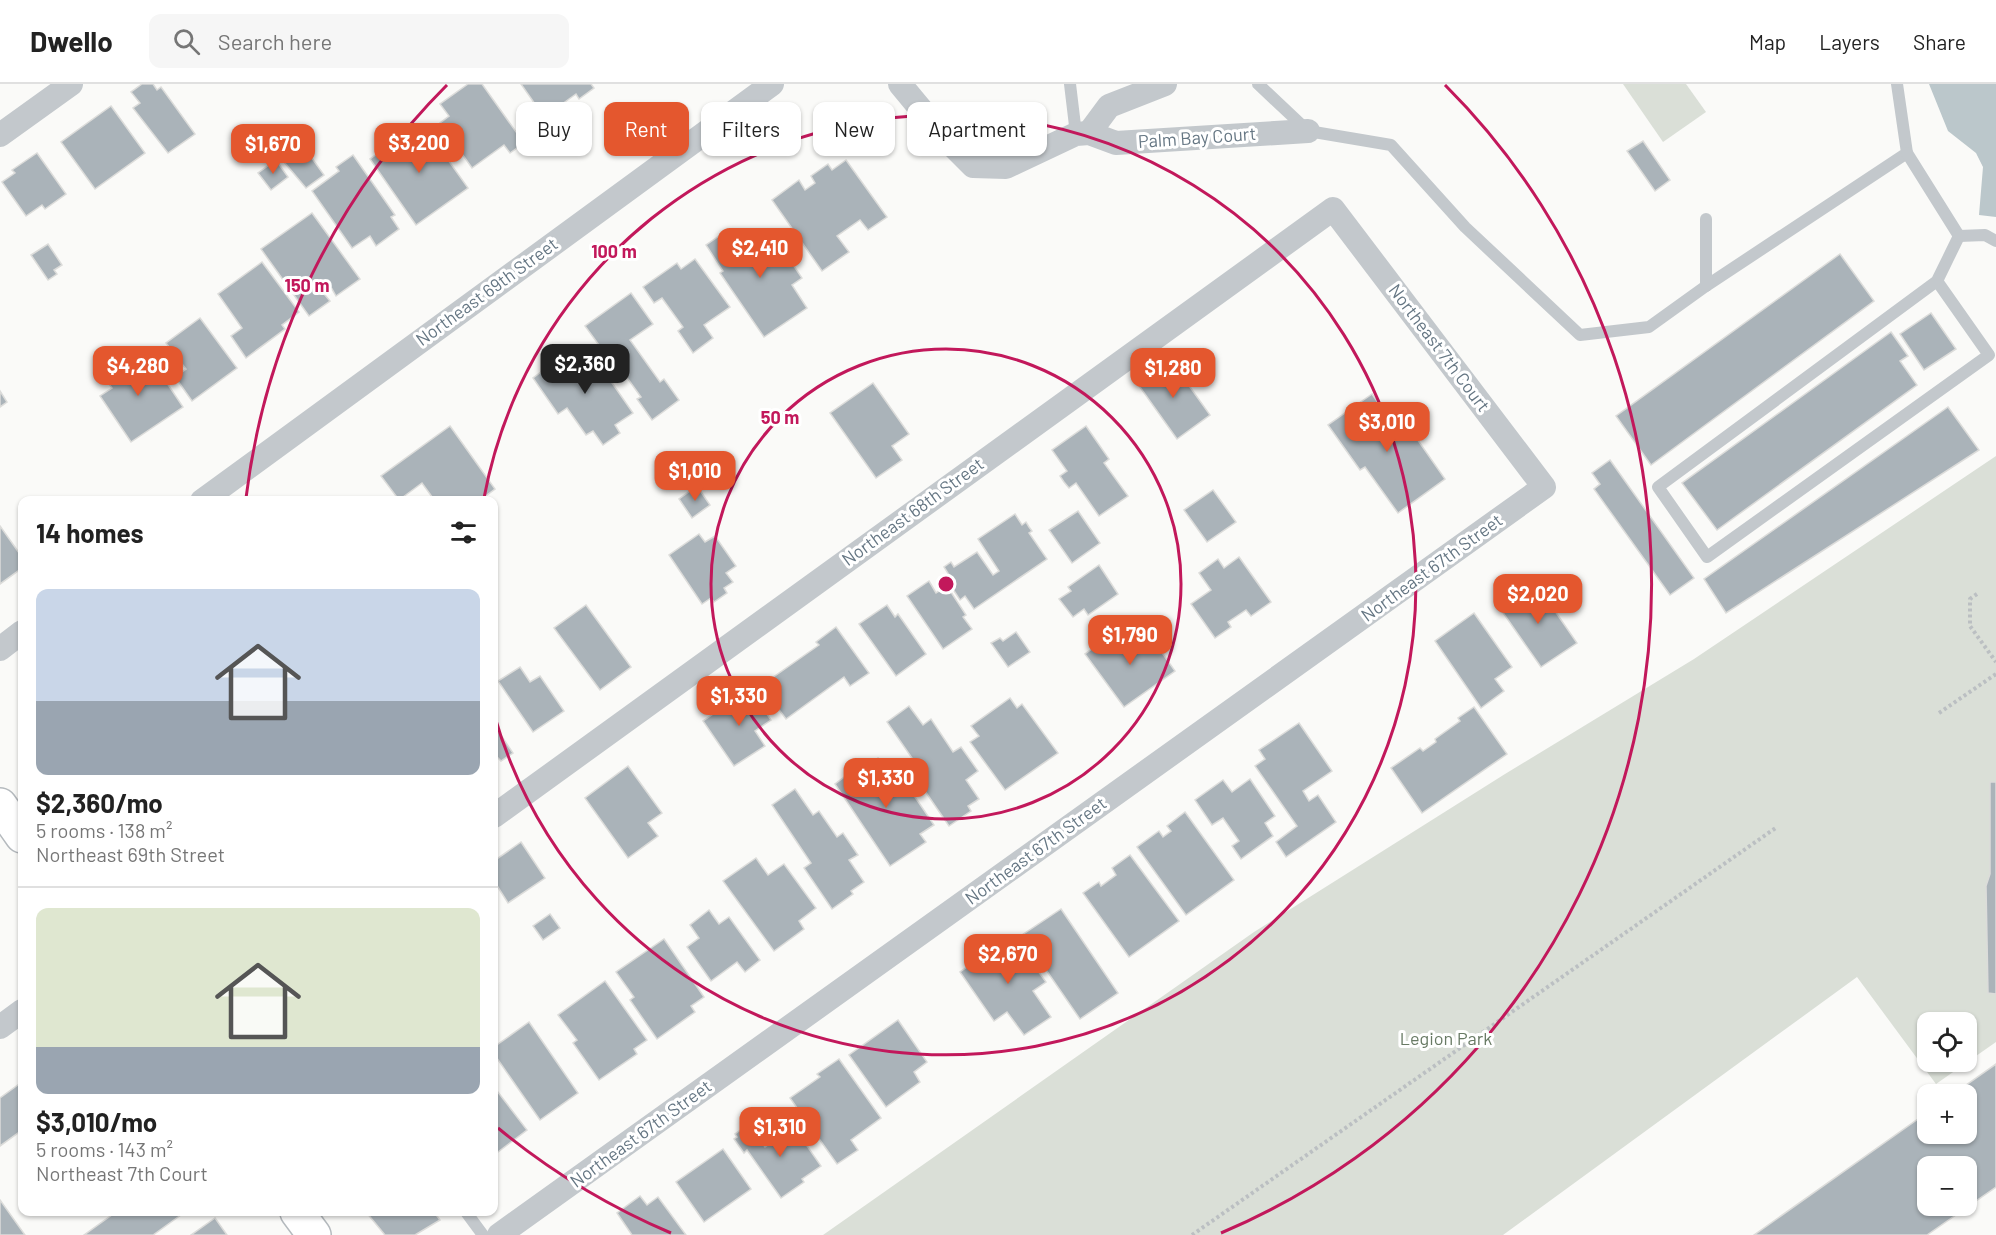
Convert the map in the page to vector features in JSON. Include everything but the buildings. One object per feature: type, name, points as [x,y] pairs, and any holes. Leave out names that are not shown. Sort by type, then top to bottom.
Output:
[{"type":"main road","points":[[0,805],[18,830]]},
{"type":"main road","points":[[300,1216],[314,1235]]},
{"type":"street","points":[[0,135],[71,84]]},
{"type":"street","name":"Northeast 69th Street","points":[[209,496],[772,84]]},
{"type":"street","points":[[900,84],[943,136],[973,166],[1006,167],[1083,134],[1109,106],[1165,84]]},
{"type":"street","name":"Palm Bay Court","points":[[1083,134],[1116,143],[1308,131]]},
{"type":"street","name":"Northeast 7th Court","points":[[1333,209],[1544,487]]},
{"type":"street","name":"Northeast 68th Street","points":[[498,813],[1333,209]]},
{"type":"street","name":"Northeast 67th Street","points":[[499,1235],[1544,487]]},
{"type":"street","points":[[0,649],[18,635]]},
{"type":"street","points":[[0,1027],[18,1014]]},
{"type":"lane","points":[[1070,84],[1083,134]]},
{"type":"lane","points":[[1258,84],[1308,131],[1391,145],[1465,227],[1580,335],[1649,327],[1706,286],[1907,153]]},
{"type":"lane","points":[[1898,84],[1907,153],[1959,236]]},
{"type":"lane","points":[[1706,219],[1706,286]]},
{"type":"lane","points":[[1959,236],[1986,236],[1996,241]]},
{"type":"lane","points":[[1937,281],[1992,354],[1707,557],[1658,487],[1937,281],[1959,236]]},
{"type":"lane","points":[[469,1216],[483,1235]]},
{"type":"path","points":[[1977,594],[1970,599],[1970,626],[1996,662]]},
{"type":"path","points":[[1939,713],[1996,674]]},
{"type":"path","points":[[1192,1235],[1777,827]]},
{"type":"green space","points":[[1623,84],[1686,84],[1706,112],[1663,142]]},
{"type":"green space","name":"Legion Park","points":[[1996,456],[1996,1042],[1977,1055],[1977,1012],[1917,1012],[1917,1058],[1857,977],[1503,1235],[823,1235],[1254,932],[1505,774],[1694,659]]},
{"type":"green space","name":"Legion Park","points":[[1927,1072],[1953,1072],[1936,1084]]},
{"type":"shaded area","points":[[1929,84],[1996,84],[1996,217],[1979,215],[1983,167],[1976,153],[1948,131]]}]
